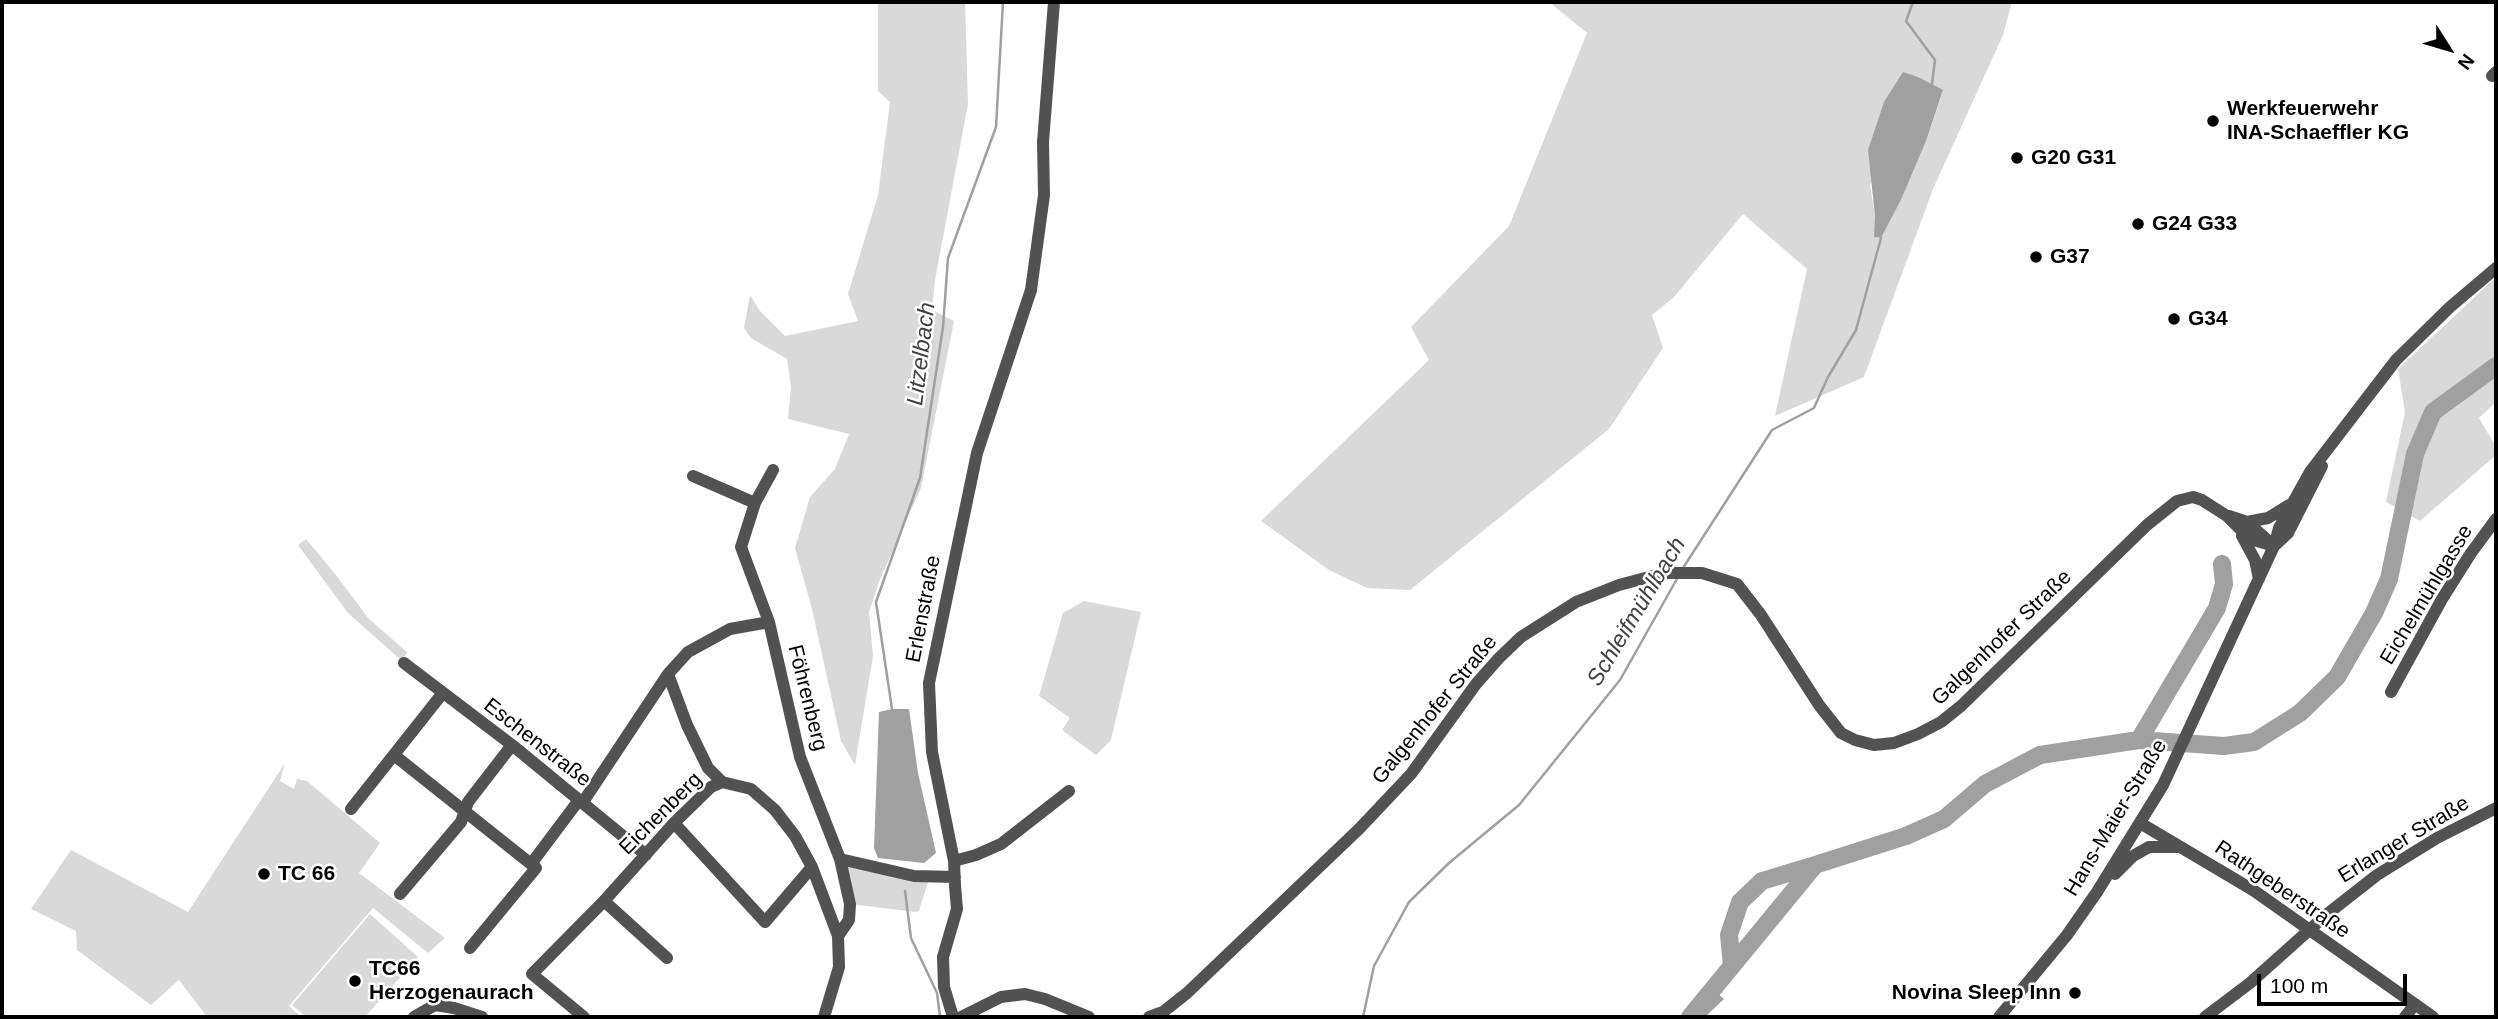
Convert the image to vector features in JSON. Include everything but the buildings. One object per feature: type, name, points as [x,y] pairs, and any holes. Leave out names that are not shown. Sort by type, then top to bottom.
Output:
[{"type":"street","name":"Erlenstraße","points":[[953,1017],[944,987],[943,957],[957,909],[954,862],[932,752],[929,683],[977,453],[1031,290],[1044,195],[1043,142],[1054,2]]},
{"type":"street","name":"Hans-Maier-Straße","points":[[1999,1017],[2067,935],[2097,892],[2173,766],[2274,546],[2279,528],[2310,472],[2396,360],[2450,307],[2496,268]]},
{"type":"street","name":"Hans-Maier-Straße","points":[[2274,546],[2288,533],[2328,451]]},
{"type":"street","name":"Föhrenberg","points":[[773,470],[755,503],[741,547],[769,622],[800,757],[840,859],[850,904],[849,920],[838,936]]},
{"type":"street","points":[[693,476],[755,503]]},
{"type":"street","name":"Galgenhofer Straße","points":[[1149,1017],[1163,1012],[1187,993],[1359,829],[1411,774],[1475,684],[1521,637],[1576,602],[1619,585],[1664,573],[1702,573],[1737,584],[1762,615],[1824,712],[1841,733],[1854,740],[1874,745],[1894,743],[1930,728],[1961,706],[2176,501],[2193,497],[2212,505],[2243,526],[2254,542],[2274,546]]},
{"type":"street","points":[[2243,526],[2268,519],[2292,502]]},
{"type":"street","name":"Eichelmühlgasse","points":[[2392,692],[2442,599],[2496,519]]},
{"type":"street","name":"Galgenhofer Straße","points":[[2243,526],[2259,579]]},
{"type":"street","points":[[531,864],[581,801],[668,674],[688,652],[730,629],[769,622]]},
{"type":"street","name":"Eschenstraße","points":[[404,663],[512,745],[646,855]]},
{"type":"street","points":[[668,674],[687,725],[708,768],[722,782]]},
{"type":"street","points":[[351,809],[442,694]]},
{"type":"street","points":[[400,894],[461,822],[468,802],[512,745]]},
{"type":"street","points":[[394,755],[536,868],[470,948]]},
{"type":"street","name":"Eichenberg","points":[[584,1017],[532,974],[604,901],[674,823],[712,787],[722,782],[751,789],[775,810],[795,836],[812,867],[838,936],[839,967],[824,1017]]},
{"type":"street","points":[[954,862],[1001,844],[1069,791]]},
{"type":"street","name":"Erlanger Straße","points":[[2205,1017],[2250,983],[2309,929],[2377,874],[2437,838],[2496,808]]},
{"type":"street","points":[[674,823],[765,922],[812,867]]},
{"type":"street","name":"Rathgeberstraße","points":[[2140,823],[2253,890],[2433,1017]]},
{"type":"street","points":[[2097,892],[2141,851],[2149,847],[2179,846]]},
{"type":"street","points":[[840,859],[914,876],[955,877]]},
{"type":"street","points":[[604,901],[667,958]]},
{"type":"street","points":[[961,1017],[1001,997],[1025,994],[1089,1017]]},
{"type":"street","points":[[2405,1017],[2415,1004]]},
{"type":"street","points":[[414,1017],[435,1005],[482,1017]]},
{"type":"shaded area","points":[[878,2],[965,2],[968,104],[935,280],[932,310],[954,321],[921,488],[880,579],[869,612],[873,656],[855,765],[841,741],[812,609],[795,548],[810,497],[835,469],[849,434],[788,419],[791,387],[787,359],[751,338],[744,328],[750,295],[760,311],[785,336],[858,321],[848,294],[878,195],[890,102],[878,91]]},
{"type":"shaded area","points":[[1549,2],[2012,2],[2003,35],[1933,189],[1864,377],[1775,416],[1807,269],[1743,214],[1674,297],[1652,315],[1663,348],[1609,429],[1410,590],[1367,588],[1329,570],[1261,521],[1429,360],[1411,327],[1509,226],[1587,33]],"holes":[[[1943,91],[1926,141],[1901,200],[1881,238],[1875,237],[1870,185]]]},
{"type":"shaded area","points":[[1903,72],[1943,90],[1926,141],[1901,200],[1881,238],[1874,237],[1875,216],[1868,150],[1884,102]]},
{"type":"shaded area","points":[[2496,277],[2496,402],[2479,418],[2496,447],[2496,455],[2420,521],[2386,502],[2405,412],[2398,369]]},
{"type":"shaded area","points":[[306,539],[369,619],[407,652],[402,661],[348,613],[298,545]]},
{"type":"shaded area","points":[[1084,601],[1141,612],[1111,740],[1096,755],[1062,730],[1070,718],[1039,696],[1063,613]]},
{"type":"shaded area","points":[[909,709],[918,773],[936,853],[924,863],[878,858],[874,848],[879,712]]},
{"type":"shaded area","points":[[285,763],[280,781],[294,789],[297,779],[307,781],[380,843],[359,873],[445,938],[428,953],[373,908],[289,1006],[301,1017],[207,1017],[179,980],[151,1005],[77,950],[76,931],[31,909],[71,850],[188,912]]},
{"type":"shaded area","points":[[840,859],[928,882],[919,911],[850,904]]},
{"type":"shaded area","name":"TC66 Herzogenaurach","points":[[370,914],[418,957],[365,1017],[306,1017],[292,1005]]},
{"type":"shaded area","points":[[1711,988],[1724,999],[1705,1017],[1681,1017]]},
{"type":"waterway","name":"Litzelbach","points":[[892,709],[876,602],[920,478],[943,327],[948,258],[996,127],[1003,2]]},
{"type":"waterway","name":"Schleifmühlbach","points":[[1913,2],[1906,21],[1935,60],[1932,84]]},
{"type":"waterway","name":"Schleifmühlbach","points":[[1683,568],[1772,430],[1814,408],[1828,377],[1856,330],[1881,238]]},
{"type":"waterway","points":[[1690,1017],[1815,865],[1906,836],[1944,819],[1985,784],[2040,755],[2139,740],[2224,746],[2254,742],[2300,713],[2337,677],[2374,613],[2389,579],[2415,454],[2433,412],[2496,366]]},
{"type":"waterway","points":[[2139,740],[2217,608],[2224,584],[2222,564]]},
{"type":"waterway","name":"Schleifmühlbach","points":[[1363,1017],[1374,966],[1409,902],[1449,863],[1519,805],[1620,680],[1678,577]]},
{"type":"waterway","points":[[1732,966],[1729,935],[1740,902],[1762,881],[1815,865]]},
{"type":"waterway","name":"Litzelbach","points":[[905,891],[911,938],[937,993],[940,1017]]},
{"type":"place","name":"Werkfeuerwehr INA-Schaeffler KG","points":[[2213,121]]},
{"type":"place","name":"G20 G31","points":[[2017,158]]},
{"type":"place","name":"G24 G33","points":[[2138,224]]},
{"type":"place","name":"G37","points":[[2036,257]]},
{"type":"place","name":"G34","points":[[2174,319]]},
{"type":"place","name":"TC 66","points":[[264,874]]},
{"type":"place","name":"TC66 Herzogenaurach","points":[[355,981]]},
{"type":"place","name":"Novina Sleep Inn","points":[[2075,993]]}]
